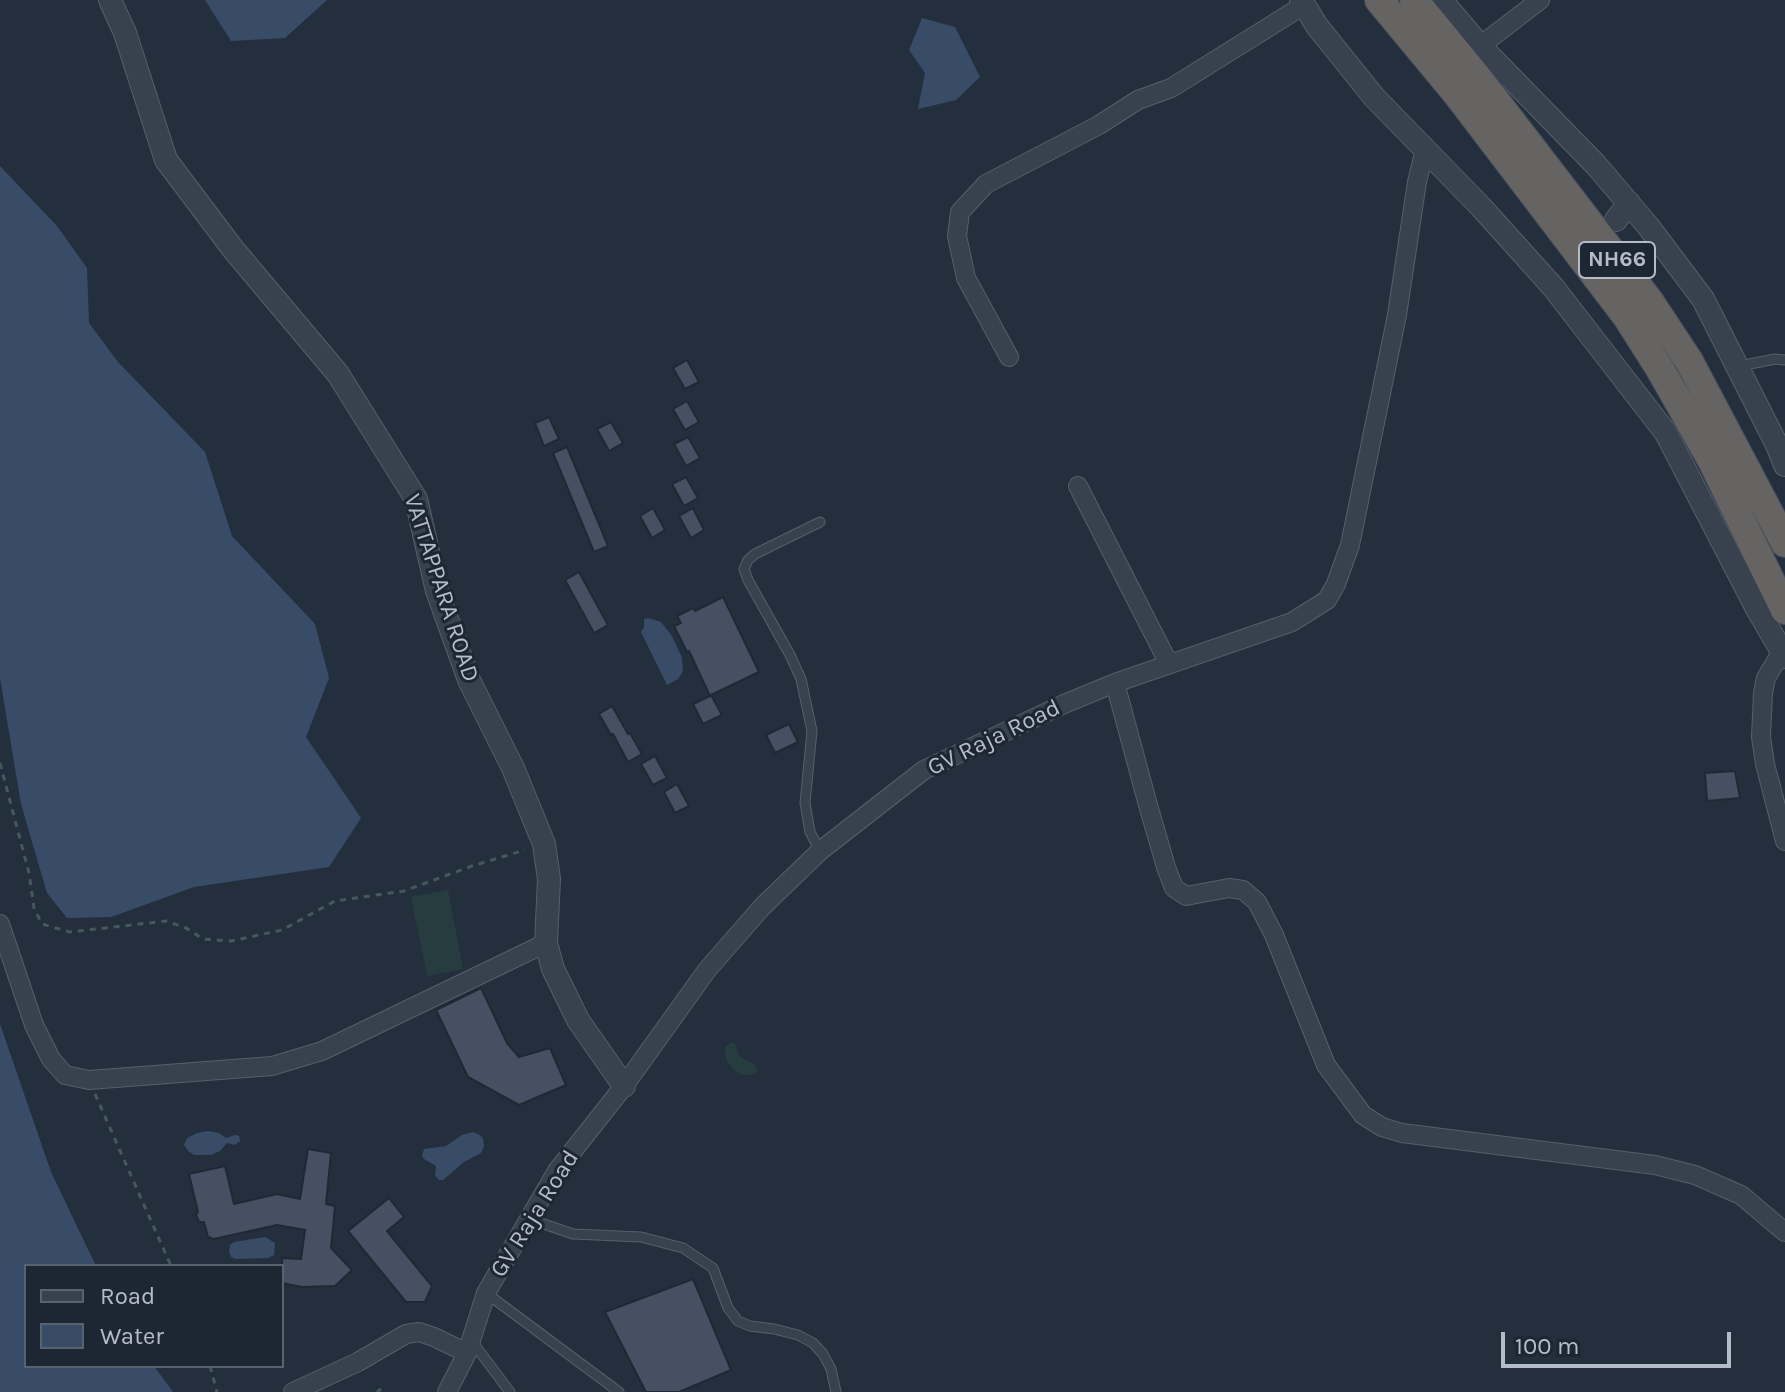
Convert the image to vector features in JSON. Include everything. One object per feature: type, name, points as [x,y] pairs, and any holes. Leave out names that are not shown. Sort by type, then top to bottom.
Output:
[{"type":"highway","name":"NH66","points":[[1379,0],[1468,86],[1650,302],[1689,361],[1785,543]]},
{"type":"highway","name":"NH66","points":[[1414,0],[1468,86],[1644,343],[1711,459],[1785,610]]},
{"type":"street","name":"VATTAPPARA ROAD","points":[[110,0],[125,33],[166,160],[233,249],[338,374],[416,499],[437,591],[469,680],[511,763],[544,844],[549,879],[546,943],[553,969],[578,1020],[624,1086]]},
{"type":"street","points":[[1441,0],[1480,46],[1585,154],[1622,212],[1703,299],[1785,465]]},
{"type":"street","points":[[1480,46],[1540,0]]},
{"type":"street","points":[[1009,357],[966,278],[957,236],[960,212],[986,184],[1099,125],[1138,100],[1171,88],[1302,2],[1317,26],[1374,97],[1481,207],[1553,287],[1666,433],[1783,654],[1766,678],[1761,737],[1785,841]]},
{"type":"street","name":"GV Raja Road","points":[[447,1392],[469,1346],[486,1293],[557,1171],[624,1086],[707,970],[762,907],[820,851],[924,770],[1115,683],[1292,622],[1327,600],[1350,545],[1397,315],[1425,149]]},
{"type":"street","points":[[1553,287],[1577,261]]},
{"type":"street","points":[[1078,486],[1169,664]]},
{"type":"street","points":[[1115,683],[1151,818],[1174,888],[1186,896],[1229,888],[1243,890],[1257,902],[1274,935],[1326,1065],[1363,1115],[1382,1127],[1402,1133],[1655,1165],[1695,1175],[1741,1195],[1785,1232]]},
{"type":"street","points":[[0,924],[34,1025],[51,1059],[65,1075],[89,1080],[272,1066],[309,1055],[546,943]]},
{"type":"street","points":[[293,1392],[358,1362],[406,1334],[419,1332],[469,1346]]},
{"type":"lane","points":[[1736,367],[1775,359],[1785,360]]},
{"type":"lane","points":[[820,522],[755,554],[744,569],[801,679],[812,731],[805,803],[810,832],[820,851]]},
{"type":"lane","points":[[529,1219],[573,1234],[641,1237],[683,1248],[713,1268],[728,1308],[738,1321],[798,1335],[813,1343],[831,1369],[836,1392]]},
{"type":"lane","points":[[486,1293],[619,1392]]},
{"type":"lane","points":[[469,1346],[510,1392]]},
{"type":"path","points":[[0,763],[29,873],[34,908],[42,924],[70,932],[166,921],[186,928],[203,939],[231,941],[282,930],[335,901],[404,891],[544,844]]},
{"type":"path","points":[[89,1080],[170,1264]]},
{"type":"path","points":[[211,1368],[217,1392]]},
{"type":"green space","points":[[448,890],[463,969],[427,976],[411,897]]},
{"type":"green space","points":[[735,1043],[738,1054],[756,1066],[757,1072],[743,1075],[734,1070],[725,1053],[725,1047]]},
{"type":"water","points":[[205,0],[327,0],[285,38],[231,41]]},
{"type":"water","points":[[922,18],[955,27],[980,77],[956,100],[918,109],[925,73],[909,50]]},
{"type":"water","points":[[0,166],[57,226],[87,268],[89,323],[118,362],[205,452],[232,536],[315,624],[329,678],[306,737],[361,818],[329,867],[194,887],[111,917],[67,918],[47,893],[21,804],[0,678]]},
{"type":"water","points":[[644,619],[661,622],[672,636],[682,658],[683,671],[678,679],[667,685],[641,632]]},
{"type":"water","points":[[0,1024],[51,1172],[95,1264],[24,1264],[24,1368],[155,1368],[173,1392],[0,1392]]},
{"type":"water","points":[[208,1131],[226,1138],[239,1136],[240,1141],[235,1145],[227,1143],[211,1155],[194,1155],[188,1151],[184,1145],[187,1138]]},
{"type":"water","points":[[473,1132],[483,1139],[481,1153],[439,1180],[435,1175],[436,1166],[422,1156],[424,1149],[446,1146],[462,1135]]},
{"type":"water","points":[[265,1237],[275,1243],[274,1255],[268,1258],[231,1257],[230,1245],[234,1242]]},
{"type":"building","points":[[687,360],[699,382],[685,389],[673,368]]},
{"type":"building","points":[[687,401],[699,422],[685,430],[673,409]]},
{"type":"building","points":[[549,417],[559,439],[544,446],[535,423]]},
{"type":"building","points":[[611,422],[623,443],[609,451],[597,429]]},
{"type":"building","points":[[688,437],[700,458],[686,466],[674,444]]},
{"type":"building","points":[[567,447],[608,546],[594,552],[553,453]]},
{"type":"building","points":[[686,477],[698,498],[684,506],[672,484]]},
{"type":"building","points":[[653,508],[665,530],[652,538],[640,516]]},
{"type":"building","points":[[693,508],[704,530],[691,538],[679,516]]},
{"type":"building","points":[[579,572],[608,625],[594,633],[565,580]]},
{"type":"building","points":[[723,597],[759,672],[711,695],[722,715],[703,724],[693,704],[710,696],[674,626],[681,623],[677,616]]},
{"type":"building","points":[[612,706],[642,754],[628,762],[599,714]]},
{"type":"building","points":[[789,724],[798,742],[775,753],[766,735]]},
{"type":"building","points":[[655,756],[667,778],[653,785],[641,764]]},
{"type":"building","points":[[1735,771],[1740,798],[1707,801],[1705,773]]},
{"type":"building","points":[[677,784],[689,806],[675,813],[664,792]]},
{"type":"building","points":[[481,988],[507,1043],[519,1057],[550,1048],[566,1085],[519,1105],[468,1077],[436,1010]]},
{"type":"building","points":[[308,1149],[331,1153],[326,1204],[335,1206],[331,1248],[352,1270],[335,1286],[302,1287],[284,1283],[282,1258],[301,1259],[305,1230],[277,1225],[214,1239],[208,1237],[204,1222],[199,1222],[196,1214],[189,1174],[225,1166],[234,1204],[277,1194],[300,1199]]},
{"type":"building","points":[[389,1198],[404,1217],[387,1231],[432,1286],[425,1302],[406,1302],[348,1231]]},
{"type":"building","points":[[693,1279],[731,1370],[679,1392],[646,1392],[605,1312]]}]
